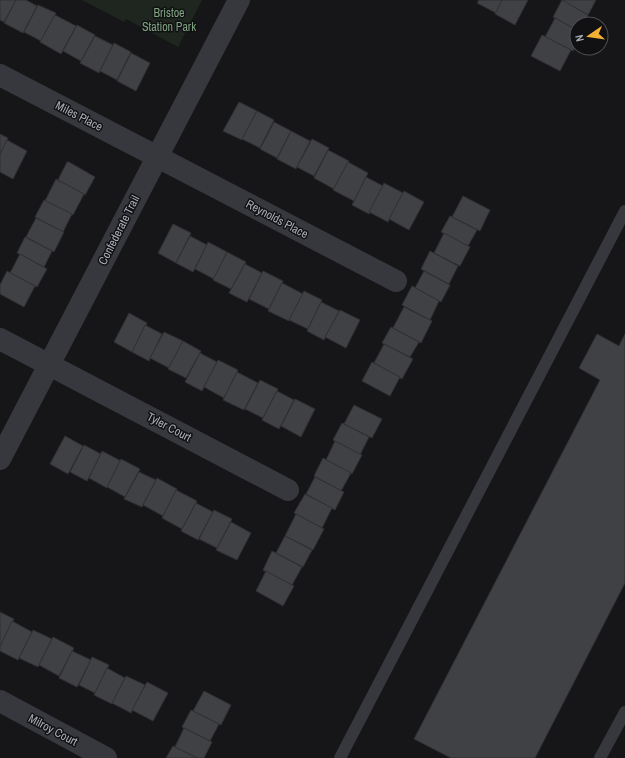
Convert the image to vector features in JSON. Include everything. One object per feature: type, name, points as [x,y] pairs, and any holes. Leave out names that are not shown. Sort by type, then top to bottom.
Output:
[{"type":"street","name":"Confederate Trail","points":[[0,459],[239,0]]},
{"type":"street","name":"Miles Place","points":[[0,75],[158,156]]},
{"type":"street","name":"Reynolds Place","points":[[158,156],[396,281]]},
{"type":"street","name":"Tyler Court","points":[[0,339],[288,490]]},
{"type":"street","name":"Milroy Court","points":[[0,701],[106,758]]},
{"type":"lane","points":[[340,758],[625,211]]},
{"type":"lane","points":[[600,758],[625,712]]},
{"type":"green space","name":"Bristoe Station Park","points":[[82,0],[202,0],[178,47],[126,19],[124,22]]},
{"type":"building","points":[[0,0],[16,0],[4,22],[0,20]]},
{"type":"building","points":[[16,0],[26,0],[37,6],[23,33],[4,23]]},
{"type":"building","points":[[479,0],[502,0],[496,13],[477,3]]},
{"type":"building","points":[[502,0],[528,0],[515,25],[495,14]]},
{"type":"building","points":[[561,0],[596,0],[588,15]]},
{"type":"building","points":[[562,0],[588,15],[569,16],[569,26],[553,17]]},
{"type":"building","points":[[38,5],[56,13],[41,41],[24,32]]},
{"type":"building","points":[[55,15],[76,26],[61,54],[40,42]]},
{"type":"building","points":[[555,18],[569,26],[569,49],[545,37]]},
{"type":"building","points":[[77,25],[95,35],[81,61],[63,51]]},
{"type":"building","points":[[542,35],[569,49],[569,54],[560,71],[531,56]]},
{"type":"building","points":[[95,36],[113,45],[99,73],[80,63]]},
{"type":"building","points":[[114,43],[131,52],[117,80],[100,71]]},
{"type":"building","points":[[131,53],[150,63],[136,91],[117,81]]},
{"type":"building","points":[[239,102],[257,111],[242,140],[223,131]]},
{"type":"building","points":[[257,111],[274,120],[260,148],[242,139]]},
{"type":"building","points":[[274,122],[291,131],[277,158],[260,149]]},
{"type":"building","points":[[291,131],[310,141],[296,169],[277,159]]},
{"type":"building","points":[[0,134],[8,138],[0,154]]},
{"type":"building","points":[[312,139],[329,148],[314,176],[297,167]]},
{"type":"building","points":[[7,140],[27,151],[13,179],[0,172],[0,154]]},
{"type":"building","points":[[328,150],[349,161],[334,189],[314,178]]},
{"type":"building","points":[[67,162],[95,177],[85,195],[58,180]]},
{"type":"building","points":[[348,162],[368,173],[354,201],[333,190]]},
{"type":"building","points":[[366,177],[383,186],[369,214],[352,205]]},
{"type":"building","points":[[56,179],[84,194],[73,215],[45,201]]},
{"type":"building","points":[[384,183],[403,193],[388,222],[369,212]]},
{"type":"building","points":[[404,191],[424,202],[409,230],[389,219]]},
{"type":"building","points":[[463,196],[490,210],[480,231],[452,217]]},
{"type":"building","points":[[44,200],[72,214],[63,232],[35,217]]},
{"type":"building","points":[[450,216],[477,230],[468,246],[441,232]]},
{"type":"building","points":[[36,218],[64,232],[54,252],[26,237]]},
{"type":"building","points":[[173,224],[191,233],[176,263],[158,253]]},
{"type":"building","points":[[444,233],[470,247],[460,266],[434,253]]},
{"type":"building","points":[[190,236],[207,245],[193,272],[176,263]]},
{"type":"building","points":[[25,237],[52,251],[44,267],[17,253]]},
{"type":"building","points":[[208,242],[227,252],[214,279],[195,269]]},
{"type":"building","points":[[430,251],[458,266],[449,284],[421,269]]},
{"type":"building","points":[[227,252],[246,262],[231,289],[213,280]]},
{"type":"building","points":[[20,254],[47,269],[37,287],[10,273]]},
{"type":"building","points":[[245,264],[262,273],[247,302],[229,293]]},
{"type":"building","points":[[7,271],[35,286],[24,307],[0,294],[0,285]]},
{"type":"building","points":[[263,271],[283,281],[269,309],[249,299]]},
{"type":"building","points":[[424,271],[450,285],[441,302],[415,288]]},
{"type":"building","points":[[282,283],[303,294],[289,321],[268,311]]},
{"type":"building","points":[[412,286],[439,301],[430,320],[402,305]]},
{"type":"building","points":[[304,291],[322,300],[308,329],[289,320]]},
{"type":"building","points":[[321,302],[339,311],[324,340],[307,331]]},
{"type":"building","points":[[404,307],[432,321],[421,343],[393,328]]},
{"type":"building","points":[[340,310],[360,320],[346,348],[325,337]]},
{"type":"building","points":[[129,313],[147,323],[132,352],[114,342]]},
{"type":"building","points":[[145,325],[162,334],[149,361],[132,352]]},
{"type":"building","points":[[391,327],[419,342],[410,357],[382,343]]},
{"type":"building","points":[[164,332],[183,341],[169,368],[150,358]]},
{"type":"building","points":[[597,334],[619,346],[625,334],[625,583],[535,758],[451,758],[414,739],[600,380],[579,368]]},
{"type":"building","points":[[183,341],[201,351],[186,378],[168,369]]},
{"type":"building","points":[[384,344],[413,359],[402,379],[374,363]]},
{"type":"building","points":[[200,353],[217,362],[202,391],[185,382]]},
{"type":"building","points":[[218,360],[238,370],[224,398],[204,387]]},
{"type":"building","points":[[372,362],[400,377],[390,396],[362,381]]},
{"type":"building","points":[[237,372],[258,383],[244,410],[223,400]]},
{"type":"building","points":[[260,380],[278,389],[263,418],[245,409]]},
{"type":"building","points":[[277,391],[294,400],[279,429],[262,420]]},
{"type":"building","points":[[295,399],[315,409],[301,437],[281,426]]},
{"type":"building","points":[[354,405],[382,419],[372,438],[344,424]]},
{"type":"building","points":[[342,423],[369,437],[360,455],[333,440]]},
{"type":"building","points":[[65,436],[83,446],[68,474],[50,464]]},
{"type":"building","points":[[335,441],[362,455],[352,474],[326,460]]},
{"type":"building","points":[[84,445],[101,454],[87,481],[70,472]]},
{"type":"building","points":[[102,451],[121,461],[107,488],[89,478]]},
{"type":"building","points":[[323,458],[351,473],[341,491],[314,476]]},
{"type":"building","points":[[121,459],[140,469],[125,497],[107,487]]},
{"type":"building","points":[[139,472],[156,480],[142,507],[124,499]]},
{"type":"building","points":[[315,477],[344,492],[335,510],[306,494]]},
{"type":"building","points":[[157,478],[177,489],[163,516],[143,505]]},
{"type":"building","points":[[176,490],[197,501],[182,529],[162,518]]},
{"type":"building","points":[[305,494],[332,508],[322,528],[294,513]]},
{"type":"building","points":[[196,503],[213,512],[198,540],[181,531]]},
{"type":"building","points":[[214,510],[232,519],[217,548],[199,539]]},
{"type":"building","points":[[296,514],[324,529],[313,550],[285,536]]},
{"type":"building","points":[[231,522],[251,533],[237,560],[216,550]]},
{"type":"building","points":[[285,536],[312,550],[303,567],[276,553]]},
{"type":"building","points":[[272,551],[302,567],[292,585],[263,570]]},
{"type":"building","points":[[266,571],[294,586],[283,606],[256,591]]},
{"type":"building","points":[[0,612],[14,619],[0,647]]},
{"type":"building","points":[[12,621],[32,632],[18,660],[0,651],[0,647]]},
{"type":"building","points":[[33,630],[52,639],[38,667],[19,658]]},
{"type":"building","points":[[53,637],[74,648],[59,676],[39,665]]},
{"type":"building","points":[[72,651],[91,660],[77,687],[59,678]]},
{"type":"building","points":[[92,657],[109,665],[95,693],[79,685]]},
{"type":"building","points":[[107,668],[125,678],[112,704],[94,695]]},
{"type":"building","points":[[126,676],[145,685],[131,713],[112,703]]},
{"type":"building","points":[[147,682],[168,693],[153,721],[132,710]]},
{"type":"building","points":[[204,691],[231,705],[221,725],[193,711]]},
{"type":"building","points":[[191,710],[219,724],[210,741],[182,727]]},
{"type":"building","points":[[184,728],[212,742],[204,758],[197,758],[175,747]]},
{"type":"building","points":[[173,746],[197,758],[166,758]]}]
